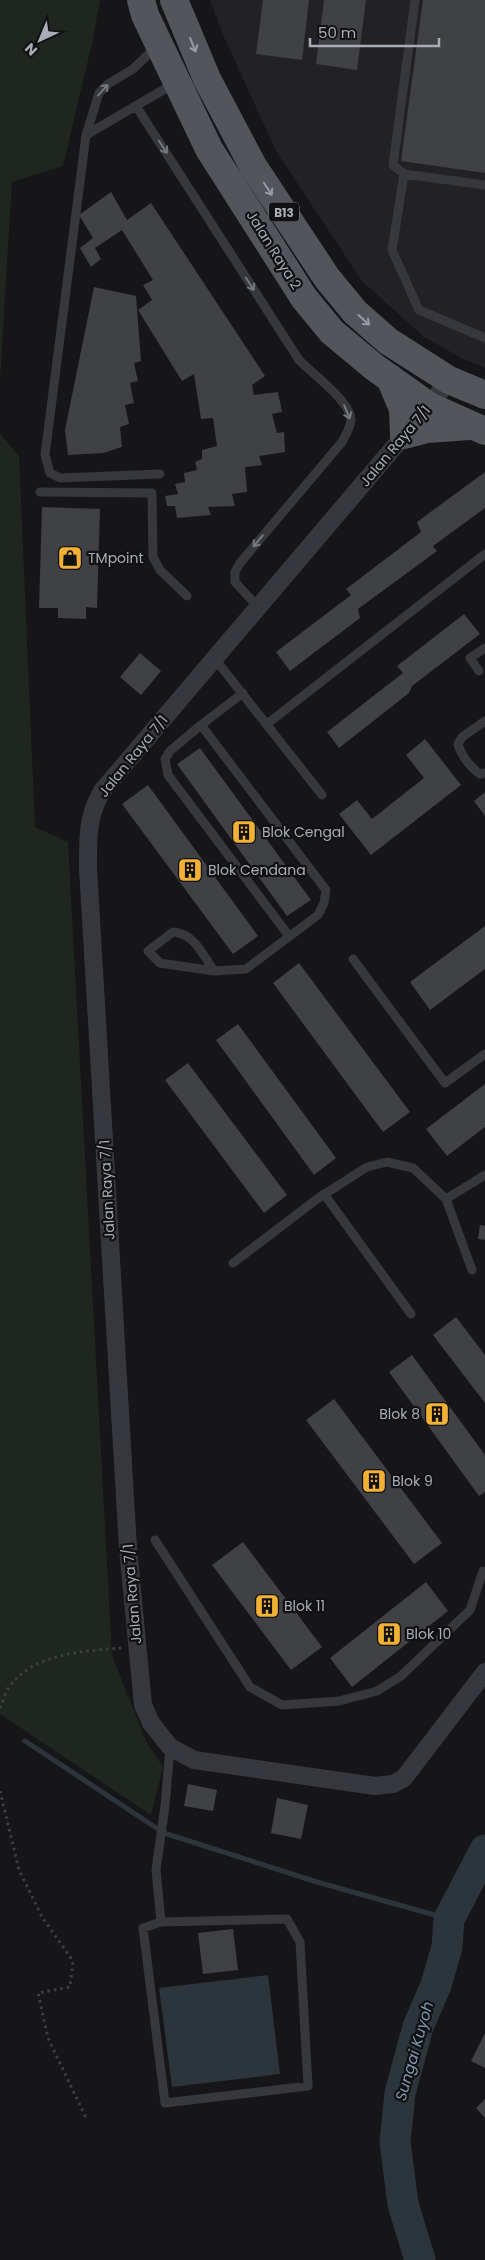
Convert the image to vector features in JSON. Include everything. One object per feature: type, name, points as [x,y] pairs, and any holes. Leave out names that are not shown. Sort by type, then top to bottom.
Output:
[{"type":"main road","name":"Jalan Raya 2","points":[[141,0],[145,15],[209,149],[304,298],[332,332],[389,378],[429,406],[480,429]]},
{"type":"main road","name":"Jalan Raya 2","points":[[174,0],[207,79],[253,166],[328,278],[355,312],[388,341],[449,380],[485,395]]},
{"type":"main road","points":[[389,378],[403,409],[404,435],[435,428],[480,429]]},
{"type":"street","name":"Jalan Raya 7/1","points":[[449,380],[429,406],[102,790],[93,807],[88,830],[88,868],[127,1538],[143,1706],[151,1723],[170,1747],[194,1760],[375,1786],[393,1784],[404,1778],[485,1672]]},
{"type":"lane","points":[[414,0],[393,165],[404,174],[485,185]]},
{"type":"lane","points":[[159,43],[133,69],[108,84],[99,93],[86,135],[45,455],[50,474],[60,478],[160,474]]},
{"type":"lane","points":[[86,135],[178,81]]},
{"type":"lane","points":[[136,106],[299,360],[348,408],[351,419],[348,431],[342,442],[240,562],[236,572],[236,582],[241,591],[258,608]]},
{"type":"lane","points":[[404,174],[392,250],[419,310],[485,338]]},
{"type":"lane","points":[[40,492],[152,493],[153,557],[160,570],[187,596]]},
{"type":"lane","points":[[267,724],[485,554]]},
{"type":"lane","points":[[479,670],[470,658],[485,648]]},
{"type":"lane","points":[[214,659],[322,794]]},
{"type":"lane","points":[[242,692],[170,750],[165,759],[168,775],[290,936]]},
{"type":"lane","points":[[485,721],[462,737],[458,744],[460,750],[474,769],[480,774],[485,773]]},
{"type":"lane","points":[[201,725],[326,890],[324,903],[318,915],[246,969],[214,971],[160,963],[148,951],[173,932],[180,932],[189,936],[214,971]]},
{"type":"lane","points":[[353,959],[445,1083],[485,1054]]},
{"type":"lane","points":[[233,1263],[324,1194],[367,1167],[387,1162],[413,1168],[446,1199],[472,1270]]},
{"type":"lane","points":[[446,1199],[485,1174]]},
{"type":"lane","points":[[324,1194],[411,1314]]},
{"type":"lane","points":[[155,1540],[250,1687],[282,1705],[340,1701],[377,1691],[401,1676],[470,1610],[483,1571]]},
{"type":"lane","points":[[160,1922],[156,1870],[165,1806],[170,1747]]},
{"type":"lane","points":[[287,1919],[300,1942],[308,2086],[165,2103],[143,1928],[160,1922],[287,1919]]},
{"type":"path","points":[[0,1708],[8,1688],[26,1669],[73,1652],[137,1646]]},
{"type":"path","points":[[0,1791],[19,1870],[42,1917],[74,1961],[70,1987],[38,1993],[48,2038],[87,2120]]},
{"type":"shaded area","points":[[0,0],[100,0],[93,39],[63,166],[12,182],[0,379]]},
{"type":"shaded area","points":[[210,0],[485,0],[485,368],[461,358],[424,337],[362,281],[276,151],[224,37]]},
{"type":"shaded area","points":[[0,434],[19,456],[35,827],[68,842],[112,1656],[146,1741],[163,1767],[151,1815],[0,1714]]},
{"type":"shaded area","points":[[268,1975],[280,2074],[172,2087],[159,1988]]},
{"type":"building","points":[[263,0],[309,0],[302,60],[256,54]]},
{"type":"building","points":[[324,0],[366,0],[357,70],[316,64]]},
{"type":"building","points":[[423,0],[485,0],[485,173],[401,161]]},
{"type":"building","points":[[111,192],[127,220],[151,203],[265,376],[252,385],[254,395],[278,392],[282,412],[272,414],[277,433],[284,432],[285,452],[259,456],[262,465],[245,467],[247,492],[232,494],[235,506],[208,507],[211,515],[177,518],[175,506],[167,506],[165,496],[178,494],[175,484],[185,482],[184,473],[197,470],[195,462],[202,459],[202,450],[217,446],[213,418],[201,419],[194,374],[182,381],[138,310],[152,300],[143,285],[153,280],[122,230],[95,248],[101,259],[91,267],[80,248],[93,238],[79,215]]},
{"type":"building","points":[[94,287],[136,296],[141,361],[134,363],[138,381],[130,383],[134,403],[125,405],[129,424],[120,427],[122,447],[103,453],[68,455],[65,430]]},
{"type":"building","points":[[485,472],[485,508],[433,546],[437,551],[358,609],[360,618],[290,671],[276,652],[351,595],[346,589],[421,532],[417,522]]},
{"type":"building","name":"TMpoint","points":[[42,507],[100,509],[97,608],[86,607],[86,619],[58,618],[58,608],[39,608]]},
{"type":"building","points":[[464,614],[480,634],[412,686],[409,693],[339,748],[327,732],[403,673],[397,666]]},
{"type":"building","points":[[140,653],[161,671],[141,695],[120,677]]},
{"type":"building","points":[[425,739],[461,785],[371,855],[339,814],[357,800],[372,819],[424,778],[406,755]]},
{"type":"building","name":"Blok Cengal","points":[[200,748],[311,900],[287,916],[177,764]]},
{"type":"building","name":"Blok Cendana","points":[[148,785],[258,936],[233,954],[122,804]]},
{"type":"building","points":[[485,792],[485,816],[474,801]]},
{"type":"building","points":[[485,926],[485,969],[430,1010],[410,982]]},
{"type":"building","points":[[299,963],[410,1112],[383,1132],[273,983]]},
{"type":"building","points":[[238,1024],[336,1158],[314,1175],[216,1040]]},
{"type":"building","points":[[188,1063],[287,1195],[264,1213],[165,1080]]},
{"type":"building","points":[[485,1084],[485,1127],[447,1156],[426,1129]]},
{"type":"building","points":[[480,1225],[485,1226],[485,1240],[478,1239]]},
{"type":"building","points":[[456,1317],[485,1355],[485,1403],[433,1335]]},
{"type":"building","name":"Blok 8","points":[[412,1355],[485,1455],[485,1492],[479,1496],[389,1372]]},
{"type":"building","name":"Blok 9","points":[[334,1399],[442,1543],[414,1564],[306,1420]]},
{"type":"building","name":"Blok 11","points":[[243,1542],[322,1647],[291,1670],[212,1565]]},
{"type":"building","name":"Blok 10","points":[[426,1582],[448,1611],[352,1687],[330,1658]]},
{"type":"building","points":[[188,1784],[217,1790],[213,1811],[184,1806]]},
{"type":"building","points":[[277,1798],[308,1805],[301,1839],[271,1833]]},
{"type":"building","points":[[233,1929],[238,1970],[203,1974],[198,1933]]},
{"type":"building","points":[[485,2033],[485,2068],[471,2061]]},
{"type":"building","points":[[485,2099],[485,2118],[476,2108]]},
{"type":"waterway","points":[[25,1741],[164,1833],[317,1882],[449,1919]]},
{"type":"waterway","name":"Sungai Kuyoh","points":[[420,2260],[403,2204],[395,2142],[400,2093],[418,2027],[436,1985],[447,1947],[449,1919],[485,1850]]},
{"type":"place","name":"TMpoint","points":[[70,558]]},
{"type":"place","name":"Blok Cengal","points":[[244,832]]},
{"type":"place","name":"Blok Cendana","points":[[190,870]]},
{"type":"place","name":"Blok 8","points":[[437,1414]]},
{"type":"place","name":"Blok 9","points":[[374,1481]]},
{"type":"place","name":"Blok 11","points":[[267,1606]]},
{"type":"place","name":"Blok 10","points":[[389,1634]]}]
